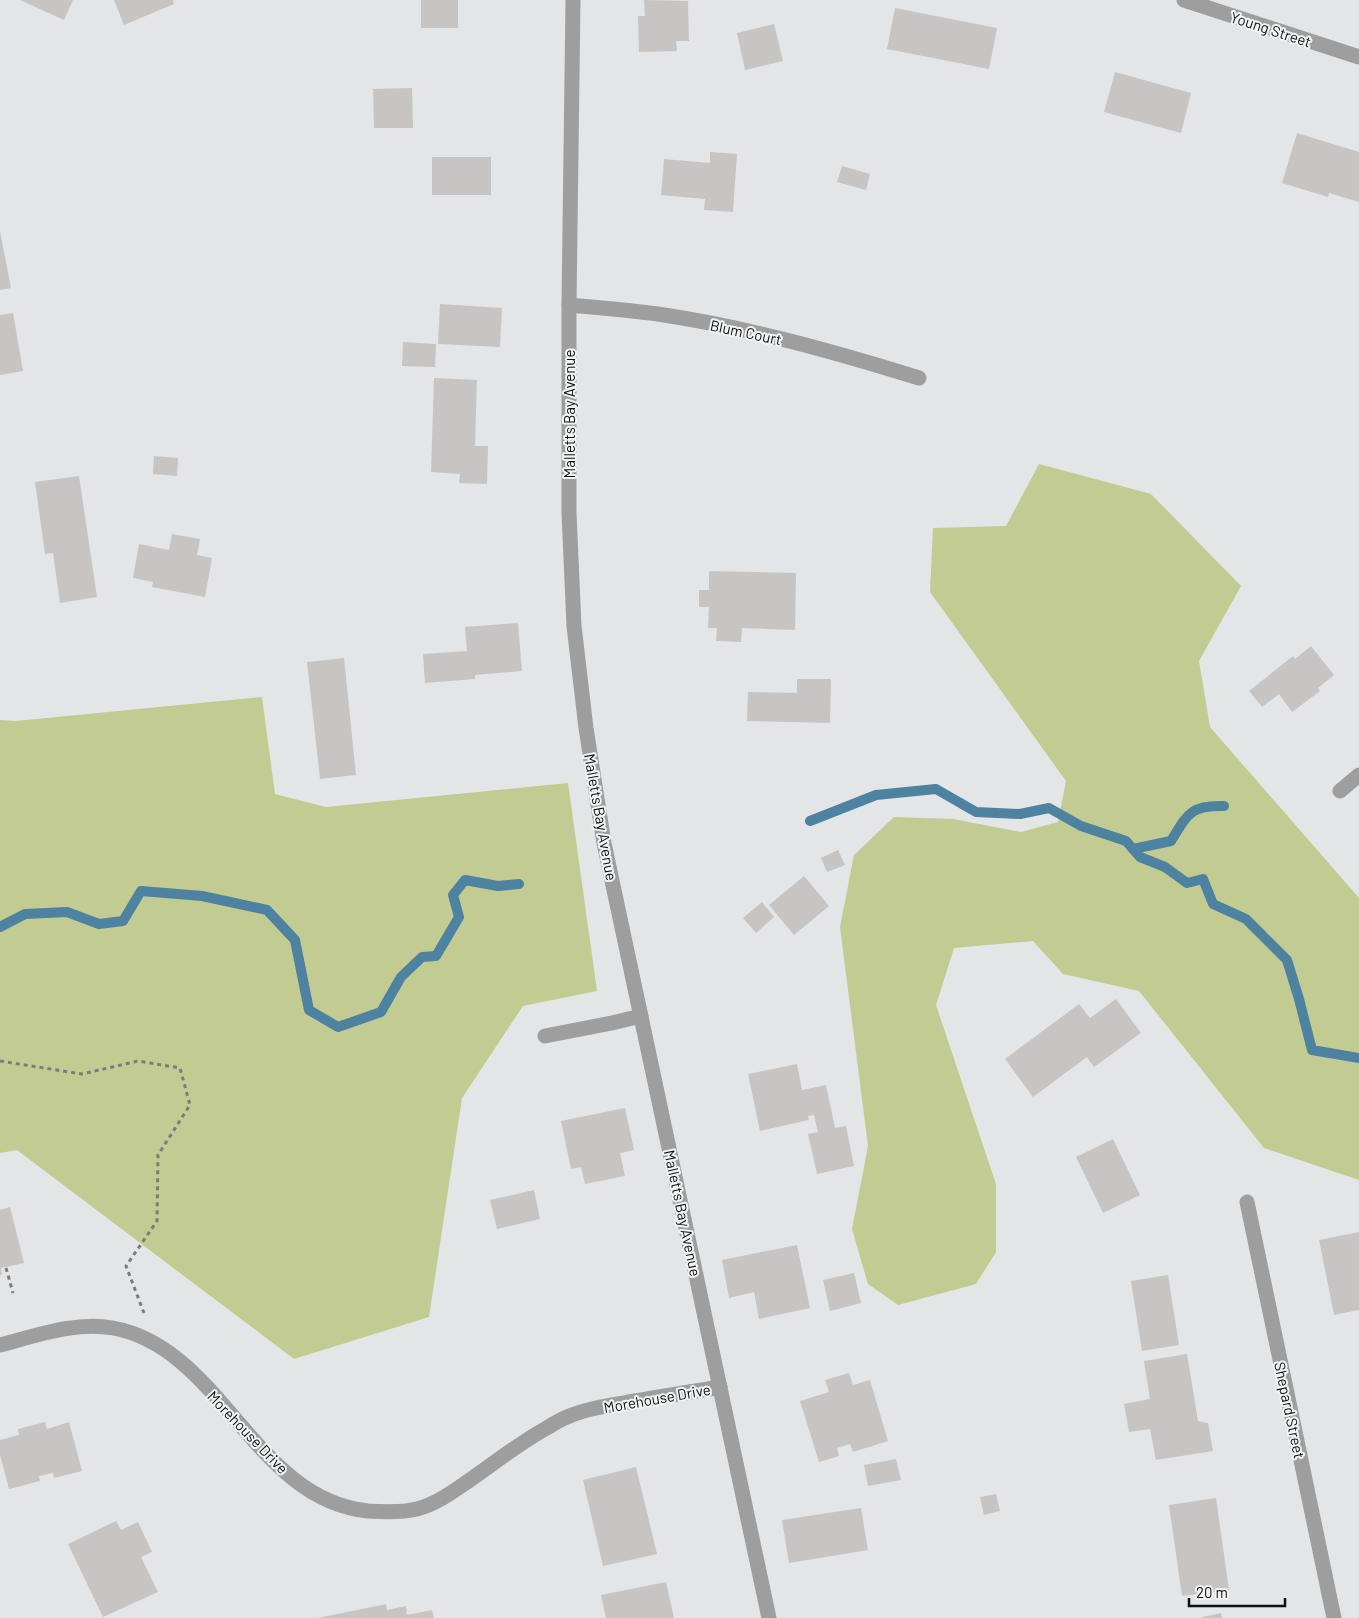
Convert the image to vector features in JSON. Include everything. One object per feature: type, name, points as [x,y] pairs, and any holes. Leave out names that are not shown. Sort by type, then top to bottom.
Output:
[{"type":"street","name":"Malletts Bay Avenue","points":[[573,0],[568,513],[574,626],[586,728],[604,843],[769,1618]]},
{"type":"street","name":"Young Street","points":[[1184,0],[1359,57]]},
{"type":"street","name":"Blum Court","points":[[569,305],[664,315],[763,334],[841,354],[919,378]]},
{"type":"street","points":[[1340,791],[1359,776]]},
{"type":"street","points":[[545,1036],[641,1016]]},
{"type":"street","name":"Shepard Street","points":[[1247,1202],[1334,1618]]},
{"type":"street","name":"Morehouse Drive","points":[[0,1346],[46,1333],[85,1327],[113,1328],[155,1343],[199,1379],[264,1452],[287,1474],[313,1493],[340,1504],[365,1510],[389,1512],[415,1510],[441,1500],[530,1438],[566,1417],[604,1406],[720,1388]]},
{"type":"path","points":[[0,1061],[82,1074],[138,1061],[180,1068],[190,1104],[158,1155],[157,1221],[126,1266],[155,1343]]},
{"type":"path","points":[[6,1268],[13,1293]]},
{"type":"green space","points":[[1039,464],[1151,494],[1241,586],[1199,661],[1210,727],[1359,898],[1359,1180],[1264,1148],[1139,991],[1063,974],[1033,941],[954,948],[936,1005],[996,1184],[996,1252],[976,1284],[898,1305],[868,1284],[852,1229],[868,1146],[840,927],[854,855],[894,817],[953,819],[1021,832],[1058,822],[1066,781],[930,592],[933,528],[1006,526]]},
{"type":"green space","points":[[262,697],[275,794],[326,807],[568,783],[597,991],[523,1006],[462,1098],[429,1317],[294,1359],[17,1150],[0,1153],[0,720],[16,721]]},
{"type":"building","points":[[20,0],[73,0],[64,20]]},
{"type":"building","points":[[114,0],[173,0],[174,4],[124,25]]},
{"type":"building","points":[[421,0],[458,0],[458,28],[421,28]]},
{"type":"building","points":[[644,0],[688,1],[689,41],[676,41],[677,51],[639,52],[638,16],[645,16]]},
{"type":"building","points":[[895,8],[997,28],[989,69],[887,49]]},
{"type":"building","points":[[774,24],[783,61],[745,70],[737,33]]},
{"type":"building","points":[[1115,72],[1191,93],[1181,133],[1104,112]]},
{"type":"building","points":[[412,88],[413,128],[374,128],[373,89]]},
{"type":"building","points":[[1297,133],[1359,152],[1359,202],[1329,193],[1328,197],[1282,183]]},
{"type":"building","points":[[710,152],[737,154],[733,212],[704,210],[705,199],[661,195],[664,159],[710,163]]},
{"type":"building","points":[[432,157],[491,157],[491,195],[432,195]]},
{"type":"building","points":[[842,166],[870,174],[866,190],[837,182]]},
{"type":"building","points":[[0,231],[11,288],[0,290]]},
{"type":"building","points":[[440,304],[502,308],[500,347],[438,344]]},
{"type":"building","points":[[13,313],[23,371],[0,375],[0,315]]},
{"type":"building","points":[[403,342],[436,344],[435,367],[402,366]]},
{"type":"building","points":[[434,378],[477,380],[475,446],[488,446],[487,484],[459,483],[460,474],[431,472]]},
{"type":"building","points":[[154,456],[178,458],[177,476],[153,474]]},
{"type":"building","points":[[79,476],[97,597],[60,603],[53,553],[45,554],[35,482]]},
{"type":"building","points":[[172,534],[200,539],[197,555],[212,558],[205,597],[152,587],[153,582],[133,578],[139,544],[169,550]]},
{"type":"building","points":[[709,571],[796,573],[795,630],[742,628],[741,642],[716,641],[717,628],[708,628],[709,607],[699,607],[699,590],[709,590]]},
{"type":"building","points":[[518,623],[522,671],[475,675],[475,679],[425,683],[423,654],[467,651],[465,627]]},
{"type":"building","points":[[1311,646],[1334,675],[1318,688],[1320,691],[1292,712],[1279,694],[1262,707],[1249,691],[1293,656],[1295,659]]},
{"type":"building","points":[[344,658],[356,775],[320,779],[307,662]]},
{"type":"building","points":[[797,679],[831,679],[830,723],[747,721],[748,692],[797,693]]},
{"type":"building","points":[[838,850],[845,865],[827,872],[821,858]]},
{"type":"building","points":[[804,876],[829,906],[794,935],[769,905]]},
{"type":"building","points":[[762,902],[774,917],[756,933],[743,918]]},
{"type":"building","points":[[1116,999],[1141,1033],[1094,1067],[1087,1057],[1033,1097],[1005,1059],[1079,1004],[1090,1018]]},
{"type":"building","points":[[797,1064],[802,1090],[826,1085],[835,1128],[846,1126],[854,1166],[817,1174],[808,1134],[818,1132],[814,1115],[808,1116],[809,1120],[760,1131],[748,1074]]},
{"type":"building","points":[[625,1108],[634,1150],[620,1153],[625,1176],[585,1184],[581,1167],[571,1169],[561,1121]]},
{"type":"building","points":[[1113,1139],[1140,1195],[1103,1213],[1076,1157]]},
{"type":"building","points":[[534,1190],[540,1219],[497,1229],[490,1200]]},
{"type":"building","points":[[10,1207],[24,1263],[1,1268],[2,1275],[0,1275],[0,1210]]},
{"type":"building","points":[[1359,1232],[1359,1310],[1334,1315],[1319,1240]]},
{"type":"building","points":[[797,1245],[810,1308],[759,1319],[754,1292],[729,1298],[722,1260]]},
{"type":"building","points":[[854,1273],[861,1303],[830,1311],[823,1280]]},
{"type":"building","points":[[1168,1275],[1179,1345],[1142,1351],[1131,1281]]},
{"type":"building","points":[[1187,1354],[1198,1421],[1208,1423],[1213,1451],[1156,1460],[1150,1429],[1129,1432],[1124,1404],[1150,1399],[1144,1361]]},
{"type":"building","points":[[849,1373],[853,1385],[870,1380],[888,1441],[853,1452],[850,1444],[837,1448],[839,1456],[819,1462],[800,1401],[829,1392],[825,1380]]},
{"type":"building","points":[[45,1422],[47,1429],[69,1422],[82,1471],[54,1478],[53,1473],[39,1476],[40,1481],[9,1489],[0,1455],[0,1440],[19,1435],[18,1429]]},
{"type":"building","points":[[896,1459],[901,1480],[868,1486],[864,1465]]},
{"type":"building","points":[[636,1467],[657,1554],[603,1566],[583,1480]]},
{"type":"building","points":[[996,1494],[1000,1511],[984,1515],[980,1497]]},
{"type":"building","points":[[1216,1498],[1229,1590],[1182,1596],[1169,1505]]},
{"type":"building","points":[[861,1508],[868,1550],[789,1563],[782,1520]]},
{"type":"building","points":[[116,1521],[121,1530],[138,1522],[152,1552],[141,1557],[158,1592],[103,1617],[68,1544]]},
{"type":"building","points":[[666,1582],[674,1618],[606,1618],[601,1595]]},
{"type":"building","points":[[386,1604],[387,1610],[406,1606],[407,1615],[432,1610],[434,1618],[318,1618]]},
{"type":"building","points":[[1221,1613],[1222,1618],[1202,1618],[1202,1617]]},
{"type":"waterway","points":[[810,821],[876,795],[936,789],[976,812],[1020,814],[1049,808],[1081,826],[1126,841],[1140,857],[1165,867],[1187,883],[1203,879],[1213,904],[1246,919],[1287,960],[1312,1050],[1359,1058]]},
{"type":"waterway","points":[[1133,849],[1171,841],[1191,813],[1204,807],[1224,806]]},
{"type":"waterway","points":[[0,927],[25,914],[67,912],[99,924],[123,921],[141,891],[202,896],[267,910],[295,940],[309,1010],[338,1027],[381,1012],[401,977],[422,957],[436,956],[459,917],[453,895],[465,880],[498,886],[519,884]]}]
